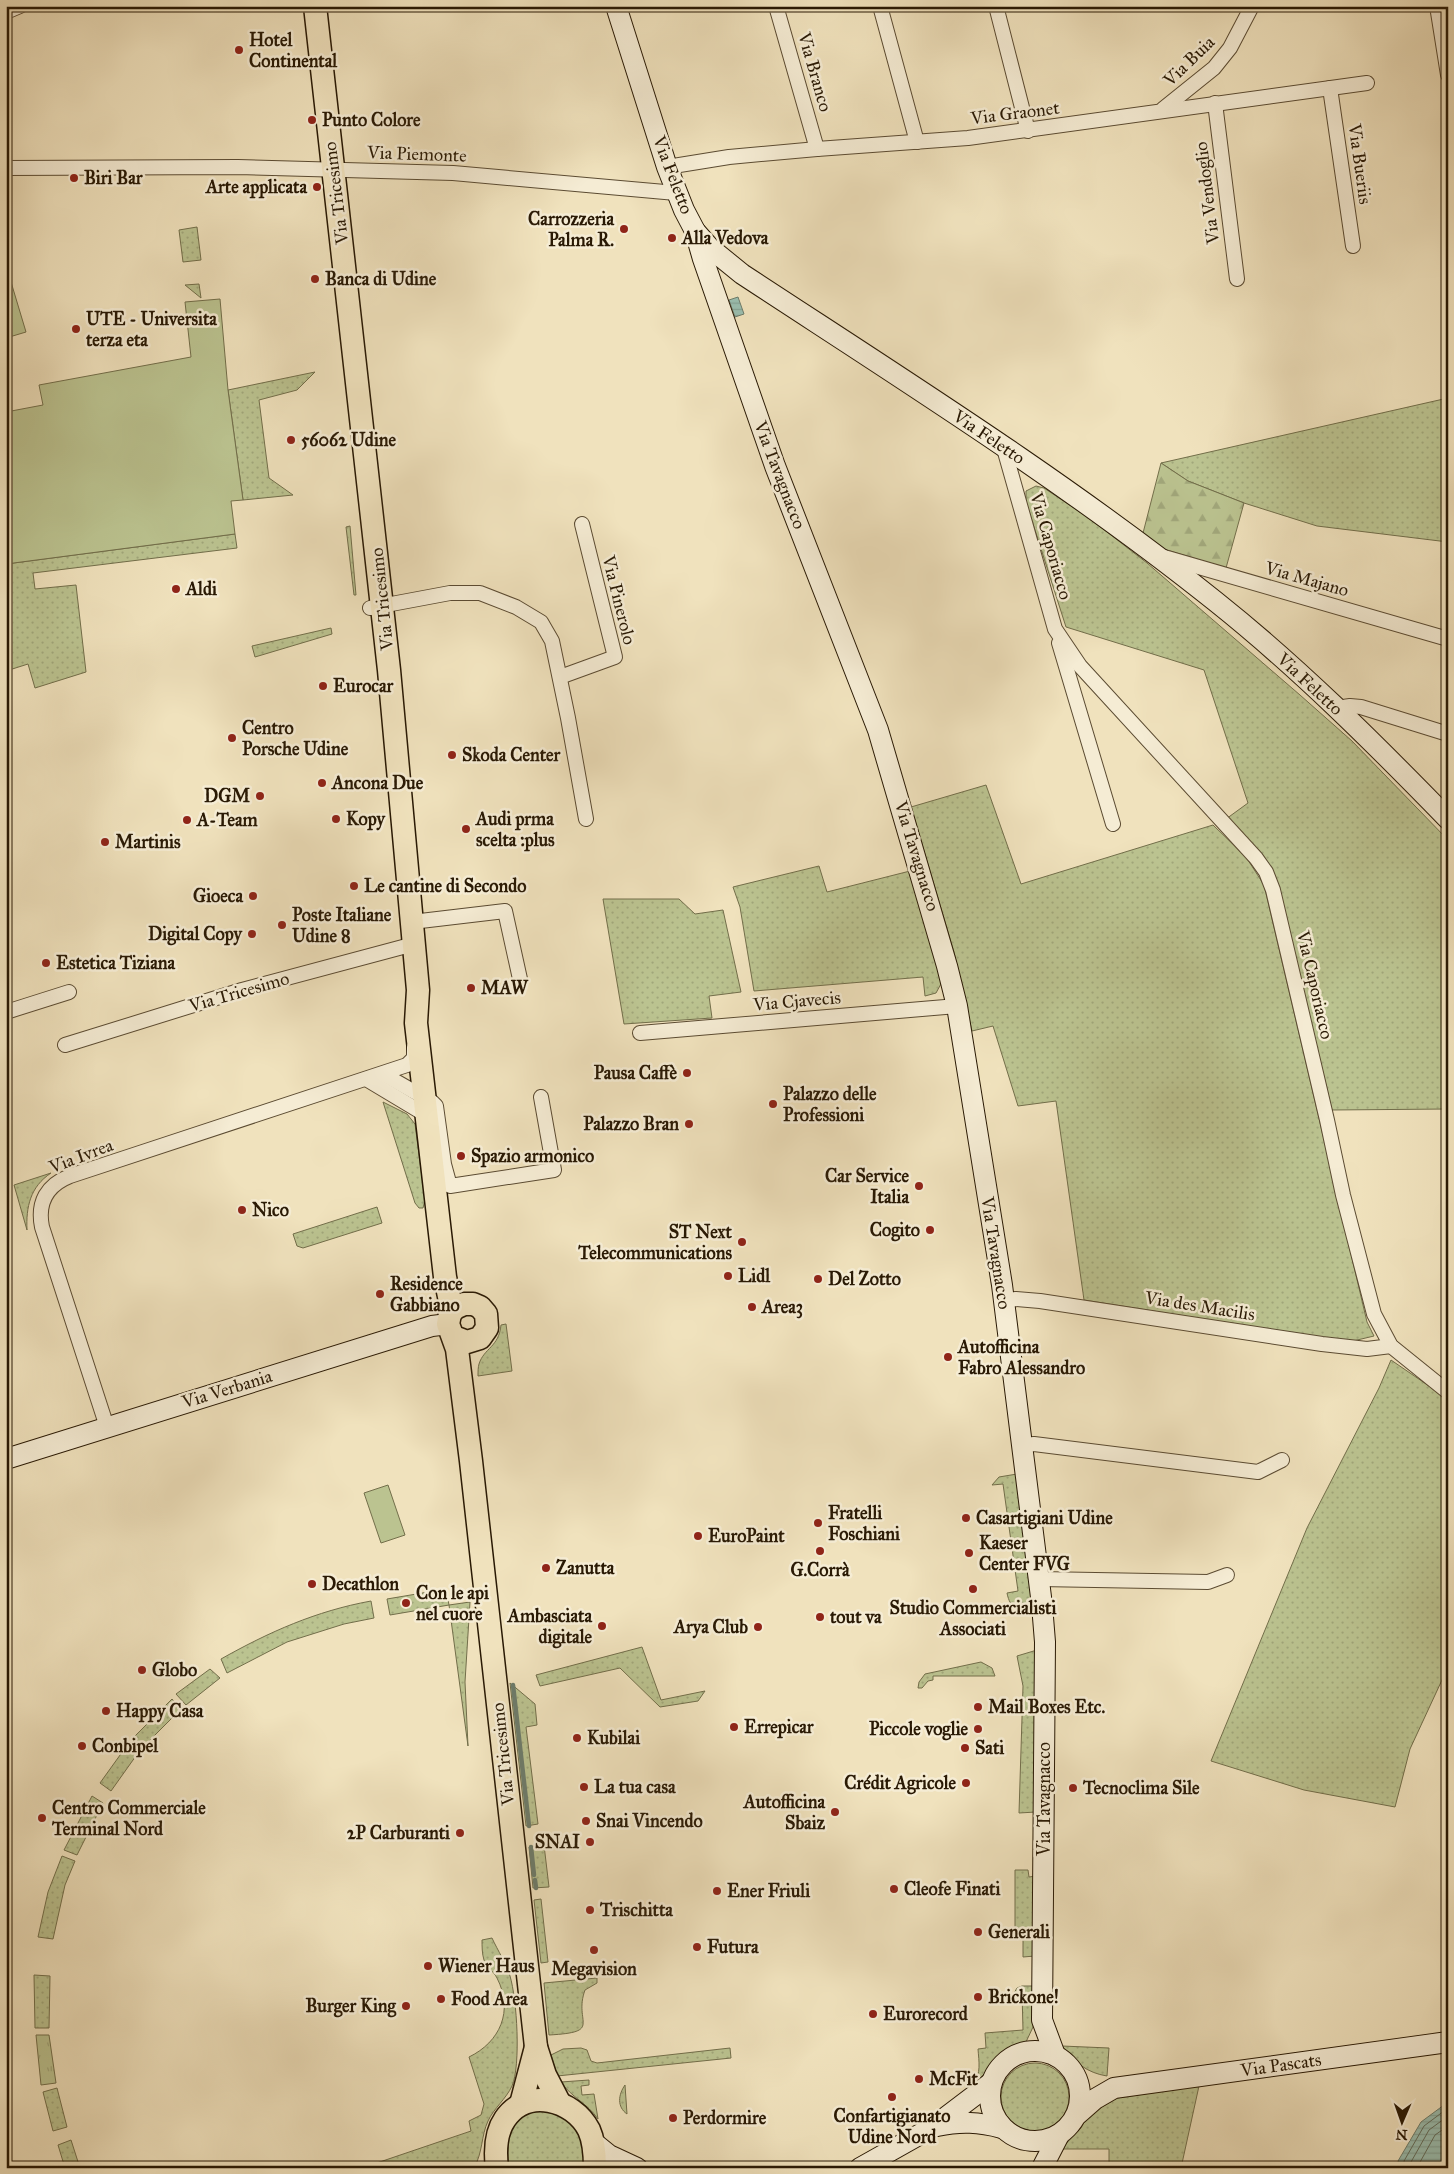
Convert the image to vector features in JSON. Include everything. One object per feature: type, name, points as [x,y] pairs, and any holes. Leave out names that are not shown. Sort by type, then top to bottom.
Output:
[{"type":"main road","name":"Via Tricesimo","points":[[315,6],[356,380],[376,606],[392,698],[426,1098],[445,1277],[456,1319],[536,2047],[545,2075],[559,2102]]},
{"type":"main road","name":"Via Tricesimo","points":[[417,999],[431,1022],[450,1186],[458,1276],[462,1290],[456,1319]]},
{"type":"main road","name":"Via Tricesimo","points":[[456,1319],[480,1307],[487,1319],[485,1333],[477,1340],[470,1364],[471,1461]]},
{"type":"main road","points":[[456,1319],[467,1342],[477,1340]]},
{"type":"main road","name":"Via Tricesimo","points":[[521,2104],[536,2047]]},
{"type":"main road","points":[[494,2163],[498,2139],[505,2119],[521,2104],[536,2100],[559,2102],[574,2110],[589,2131],[593,2142],[595,2168]]},
{"type":"street","points":[[6,12],[20,6]]},
{"type":"street","name":"Via Feletto","points":[[616,6],[676,193],[695,231],[719,256],[742,274],[1003,445],[1156,555],[1217,602],[1294,668],[1391,760],[1448,819]]},
{"type":"street","name":"Via Branco","points":[[776,6],[817,149]]},
{"type":"street","points":[[880,6],[917,142]]},
{"type":"street","points":[[996,6],[1028,131]]},
{"type":"street","name":"Via Buia","points":[[1160,111],[1184,94],[1214,68],[1230,48],[1252,6]]},
{"type":"street","points":[[1437,6],[1448,75]]},
{"type":"street","name":"Via Graonet","points":[[667,167],[729,157],[968,138],[1028,131],[1215,103],[1367,83]]},
{"type":"street","name":"Via Bueriis","points":[[1330,88],[1353,246]]},
{"type":"street","name":"Via Vendoglio","points":[[1215,103],[1237,279]]},
{"type":"street","name":"Via Piemonte","points":[[6,168],[238,167],[454,173],[676,193]]},
{"type":"street","name":"Via Tavagnacco","points":[[695,231],[775,466],[878,730],[939,931],[957,1006],[1004,1301],[1039,1579],[1045,1642],[1042,2020],[1056,2055]]},
{"type":"street","points":[[715,292],[725,278],[742,274]]},
{"type":"street","name":"Via Caporiacco","points":[[1003,445],[1113,824]]},
{"type":"street","name":"Via Pinerolo","points":[[560,677],[615,656],[582,524]]},
{"type":"street","name":"Via Majano","points":[[1156,555],[1448,639]]},
{"type":"street","points":[[376,606],[457,593],[480,593],[498,599],[533,617],[546,628],[552,641],[560,677],[586,819]]},
{"type":"street","name":"Via Caporiacco","points":[[1055,629],[1080,666],[1256,858],[1266,872],[1273,890],[1286,941],[1362,1270],[1374,1314],[1392,1346],[1448,1392]]},
{"type":"street","points":[[1336,708],[1361,707],[1448,734]]},
{"type":"street","points":[[412,922],[505,911],[520,979]]},
{"type":"street","name":"Via Tricesimo","points":[[65,1045],[242,990],[414,944]]},
{"type":"street","points":[[6,1012],[69,992]]},
{"type":"street","name":"Via Ivrea","points":[[107,1427],[42,1227],[40,1209],[49,1189],[54,1184],[70,1176],[407,1065],[414,1058],[412,1026],[417,999]]},
{"type":"street","name":"Via Cjavecis","points":[[640,1033],[957,1006]]},
{"type":"street","points":[[383,1074],[426,1098]]},
{"type":"street","points":[[366,1079],[421,1112],[429,1124]]},
{"type":"street","points":[[450,1186],[554,1170],[541,1097]]},
{"type":"street","name":"Via Tricesimo","points":[[426,1098],[438,1109],[444,1164],[450,1186]]},
{"type":"street","name":"Via des Macilis","points":[[1004,1301],[1016,1299],[1040,1300],[1322,1344],[1367,1349],[1392,1346]]},
{"type":"street","name":"Via Verbania","points":[[6,1459],[456,1319]]},
{"type":"street","points":[[1021,1446],[1034,1444],[1258,1472],[1282,1460]]},
{"type":"street","points":[[1039,1579],[1208,1582],[1227,1575]]},
{"type":"street","name":"Via Tavagnacco","points":[[1024,2052],[1042,2020]]},
{"type":"street","name":"Via Pascats","points":[[1078,2114],[1095,2099],[1114,2088],[1448,2042]]},
{"type":"street","points":[[1040,2051],[1056,2055],[1074,2071],[1080,2085],[1081,2100],[1078,2114],[1070,2126],[1059,2135],[1041,2142],[1022,2140],[1011,2135],[1002,2128],[993,2114],[989,2098],[991,2083],[999,2069],[1010,2058],[1024,2052],[1040,2051]]},
{"type":"street","name":"Via Pascats","points":[[1074,2071],[1093,2081],[1114,2088]]},
{"type":"street","points":[[860,2168],[933,2127],[991,2083]]},
{"type":"street","points":[[933,2127],[958,2122],[972,2122],[1002,2128]]},
{"type":"street","points":[[1022,2140],[1041,2168],[1059,2135]]},
{"type":"street","points":[[593,2142],[619,2160],[637,2168]]},
{"type":"green space","points":[[197,227],[201,260],[183,262],[179,230]]},
{"type":"green space","points":[[11,282],[26,332],[6,338],[6,284]]},
{"type":"green space","points":[[199,284],[201,298],[185,285]]},
{"type":"green space","points":[[220,299],[228,390],[243,500],[231,501],[235,534],[6,564],[6,412],[43,405],[39,385],[191,357],[185,302]]},
{"type":"green space","points":[[315,372],[297,390],[259,400],[269,478],[293,495],[243,500],[228,390]]},
{"type":"green space","points":[[1448,398],[1448,542],[1317,526],[1244,503],[1188,481],[1161,463]]},
{"type":"green space","points":[[1161,463],[1188,481],[1244,503],[1226,568],[1157,547],[1142,537]]},
{"type":"green space","points":[[1036,486],[1044,488],[1089,518],[1147,563],[1352,741],[1448,840],[1448,1109],[1332,1110],[1276,881],[1263,856],[1226,819],[1248,803],[1204,670],[1066,627],[1026,502],[1026,491]]},
{"type":"green space","points":[[350,526],[356,595],[354,595],[346,527]]},
{"type":"green space","points":[[235,534],[237,548],[33,573],[35,589],[76,585],[86,672],[35,688],[28,664],[6,671],[6,564]]},
{"type":"green space","points":[[331,628],[332,634],[255,657],[252,646]]},
{"type":"green space","points":[[986,785],[1021,884],[1213,825],[1246,857],[1264,885],[1367,1322],[1374,1336],[1353,1341],[1084,1300],[1056,1101],[1018,1106],[993,1026],[972,1031],[954,952],[911,807]]},
{"type":"green space","points":[[819,866],[827,892],[910,871],[942,982],[936,993],[925,996],[923,977],[754,991],[740,907],[733,887]]},
{"type":"green space","points":[[603,899],[679,899],[695,914],[723,910],[741,992],[709,996],[712,1018],[624,1024]]},
{"type":"green space","points":[[383,1102],[407,1114],[415,1124],[425,1200],[423,1208],[419,1208],[415,1203]]},
{"type":"green space","points":[[51,1173],[38,1185],[31,1198],[27,1213],[27,1230],[14,1185]]},
{"type":"green space","points":[[377,1207],[382,1223],[303,1248],[297,1246],[293,1234]]},
{"type":"green space","points":[[506,1324],[512,1371],[478,1376],[481,1359],[497,1338],[501,1325]]},
{"type":"green space","points":[[1391,1360],[1448,1399],[1448,1667],[1410,1749],[1395,1807],[1304,1790],[1211,1761],[1307,1528],[1379,1388]]},
{"type":"green space","points":[[1017,1474],[1035,1609],[1029,1610],[1016,1608],[1010,1603],[1008,1598],[1007,1593],[1018,1591],[1003,1484],[992,1485],[999,1477]]},
{"type":"green space","points":[[388,1485],[405,1535],[381,1543],[364,1493]]},
{"type":"green space","points":[[446,1589],[449,1605],[390,1615],[387,1599]]},
{"type":"green space","points":[[371,1601],[374,1618],[344,1624],[287,1642],[227,1673],[221,1659],[275,1631],[331,1610]]},
{"type":"green space","points":[[470,1602],[465,1682],[468,1746],[449,1605]]},
{"type":"green space","points":[[642,1647],[661,1700],[705,1691],[698,1701],[660,1707],[620,1668],[540,1686],[536,1675]]},
{"type":"green space","points":[[1037,1650],[1036,1812],[1019,1813],[1023,1686],[1017,1656]]},
{"type":"green space","points":[[981,1662],[992,1668],[995,1676],[933,1676],[933,1680],[928,1681],[922,1688],[918,1688],[919,1682],[925,1674]]},
{"type":"green space","points":[[210,1669],[220,1678],[186,1705],[176,1694]]},
{"type":"green space","points":[[510,1683],[535,1704],[537,1725],[526,1727],[538,1824],[526,1826]]},
{"type":"green space","points":[[172,1699],[181,1709],[143,1747],[133,1738]]},
{"type":"green space","points":[[128,1744],[138,1753],[111,1791],[100,1783]]},
{"type":"green space","points":[[92,1796],[103,1803],[77,1855],[64,1850]]},
{"type":"green space","points":[[544,1845],[549,1887],[533,1888],[529,1847]]},
{"type":"green space","points":[[62,1856],[75,1861],[65,1885],[53,1939],[38,1937],[48,1892]]},
{"type":"green space","points":[[1015,1870],[1028,1870],[1029,1877],[1036,1876],[1035,1956],[1023,1957],[1023,1936],[1015,1936]]},
{"type":"green space","points":[[541,1899],[548,1962],[541,1963],[534,1900]]},
{"type":"green space","points":[[492,1938],[510,1976],[515,2000],[517,2048],[515,2076],[507,2095],[488,2121],[474,2168],[362,2168],[471,2131],[469,2121],[481,2115],[484,2104],[469,2057],[489,2043],[496,2034],[504,2014],[502,1990],[497,1978],[485,1962],[483,1955],[482,1940]]},
{"type":"green space","points":[[34,1975],[50,1976],[49,2028],[35,2028]]},
{"type":"green space","points":[[597,1978],[597,1983],[585,1990],[582,2001],[583,2024],[581,2028],[566,2034],[549,2035],[544,1983]]},
{"type":"green space","points":[[1035,1986],[1033,2027],[1026,2042],[994,2064],[974,2084],[979,2072],[978,2049],[986,2048],[985,2033],[1023,2030],[1022,1992],[1014,1993],[1017,1988]]},
{"type":"green space","points":[[36,2035],[49,2035],[56,2083],[41,2085]]},
{"type":"green space","points":[[1062,2046],[1109,2048],[1107,2076],[1100,2075],[1082,2066]]},
{"type":"green space","points":[[581,2048],[587,2050],[591,2061],[597,2063],[730,2048],[731,2058],[557,2076],[551,2055],[563,2049]]},
{"type":"green space","points":[[1035,2063],[1048,2066],[1059,2073],[1066,2084],[1069,2097],[1066,2110],[1059,2121],[1048,2128],[1035,2131],[1022,2128],[1011,2121],[1004,2110],[1001,2097],[1004,2084],[1011,2073],[1022,2066]]},
{"type":"green space","points":[[589,2080],[589,2085],[581,2086],[582,2095],[594,2094],[598,2119],[561,2082]]},
{"type":"green space","points":[[625,2085],[627,2114],[620,2104],[621,2093]]},
{"type":"green space","points":[[1199,2086],[1181,2168],[1109,2168],[1109,2149],[1061,2149],[1081,2128],[1088,2115],[1117,2098]]},
{"type":"green space","points":[[57,2088],[67,2127],[53,2131],[43,2092]]},
{"type":"green space","points":[[542,2109],[572,2121],[582,2139],[585,2168],[509,2168],[508,2146],[511,2130],[521,2117]]},
{"type":"green space","points":[[71,2140],[80,2168],[65,2168],[58,2145]]},
{"type":"water","points":[[738,297],[744,314],[735,317],[729,300]]},
{"type":"water","points":[[1448,2102],[1448,2168],[1400,2168],[1398,2161],[1421,2122]]},
{"type":"waterway","points":[[513,1685],[529,1826]]},
{"type":"waterway","points":[[531,1847],[534,1875]]},
{"type":"waterway","points":[[535,1880],[536,1888]]},
{"type":"place","name":"Hotel Continental","points":[[239,50]]},
{"type":"place","name":"Punto Colore","points":[[312,120]]},
{"type":"place","name":"Biri Bar","points":[[74,178]]},
{"type":"place","name":"Arte applicata","points":[[317,187]]},
{"type":"place","name":"Carrozzeria Palma R.","points":[[624,229]]},
{"type":"place","name":"Alla Vedova","points":[[672,238]]},
{"type":"place","name":"Banca di Udine","points":[[315,279]]},
{"type":"place","name":"UTE - Universita terza eta","points":[[76,329]]},
{"type":"place","name":"56062 Udine","points":[[291,440]]},
{"type":"place","name":"Aldi","points":[[176,589]]},
{"type":"place","name":"Eurocar","points":[[323,686]]},
{"type":"place","name":"Centro Porsche Udine","points":[[232,738]]},
{"type":"place","name":"Skoda Center","points":[[452,755]]},
{"type":"place","name":"Ancona Due","points":[[322,783]]},
{"type":"place","name":"DGM","points":[[260,796]]},
{"type":"place","name":"Kopy","points":[[336,819]]},
{"type":"place","name":"A-Team","points":[[187,820]]},
{"type":"place","name":"Audi prma scelta :plus","points":[[466,829]]},
{"type":"place","name":"Martinis","points":[[105,842]]},
{"type":"place","name":"Le cantine di Secondo","points":[[354,886]]},
{"type":"place","name":"Gioeca","points":[[253,896]]},
{"type":"place","name":"Poste Italiane Udine 8","points":[[282,925]]},
{"type":"place","name":"Digital Copy","points":[[252,934]]},
{"type":"place","name":"Estetica Tiziana","points":[[46,963]]},
{"type":"place","name":"MAW","points":[[471,988]]},
{"type":"place","name":"Pausa Caffè","points":[[687,1073]]},
{"type":"place","name":"Palazzo delle Professioni","points":[[773,1104]]},
{"type":"place","name":"Palazzo Bran","points":[[689,1124]]},
{"type":"place","name":"Spazio armonico","points":[[461,1156]]},
{"type":"place","name":"Car Service Italia","points":[[919,1186]]},
{"type":"place","name":"Nico","points":[[242,1210]]},
{"type":"place","name":"Cogito","points":[[930,1230]]},
{"type":"place","name":"ST Next Telecommunications","points":[[742,1242]]},
{"type":"place","name":"Lidl","points":[[728,1276]]},
{"type":"place","name":"Del Zotto","points":[[818,1279]]},
{"type":"place","name":"Residence Gabbiano","points":[[380,1294]]},
{"type":"place","name":"Area3","points":[[752,1307]]},
{"type":"place","name":"Autofficina Fabro Alessandro","points":[[948,1357]]},
{"type":"place","name":"Casartigiani Udine","points":[[966,1518]]},
{"type":"place","name":"Fratelli Foschiani","points":[[818,1523]]},
{"type":"place","name":"EuroPaint","points":[[698,1536]]},
{"type":"place","name":"G.Corrà","points":[[820,1551]]},
{"type":"place","name":"Kaeser Center FVG","points":[[969,1553]]},
{"type":"place","name":"Zanutta","points":[[546,1568]]},
{"type":"place","name":"Decathlon","points":[[312,1584]]},
{"type":"place","name":"Studio Commercialisti Associati","points":[[973,1589]]},
{"type":"place","name":"Con le api nel cuore","points":[[406,1603]]},
{"type":"place","name":"tout va","points":[[820,1617]]},
{"type":"place","name":"Ambasciata digitale","points":[[602,1626]]},
{"type":"place","name":"Arya Club","points":[[758,1627]]},
{"type":"place","name":"Globo","points":[[142,1670]]},
{"type":"place","name":"Mail Boxes Etc.","points":[[978,1707]]},
{"type":"place","name":"Happy Casa","points":[[106,1711]]},
{"type":"place","name":"Errepicar","points":[[734,1727]]},
{"type":"place","name":"Piccole voglie","points":[[978,1729]]},
{"type":"place","name":"Kubilai","points":[[577,1738]]},
{"type":"place","name":"Conbipel","points":[[82,1746]]},
{"type":"place","name":"Sati","points":[[965,1748]]},
{"type":"place","name":"Crédit Agricole","points":[[966,1783]]},
{"type":"place","name":"La tua casa","points":[[584,1787]]},
{"type":"place","name":"Tecnoclima Sile","points":[[1073,1788]]},
{"type":"place","name":"Autofficina Sbaiz","points":[[835,1812]]},
{"type":"place","name":"Centro Commerciale Terminal Nord","points":[[42,1818]]},
{"type":"place","name":"Snai Vincendo","points":[[586,1821]]},
{"type":"place","name":"2P Carburanti","points":[[460,1833]]},
{"type":"place","name":"SNAI","points":[[590,1842]]},
{"type":"place","name":"Cleofe Finati","points":[[894,1889]]},
{"type":"place","name":"Ener Friuli","points":[[717,1891]]},
{"type":"place","name":"Trischitta","points":[[590,1910]]},
{"type":"place","name":"Generali","points":[[978,1932]]},
{"type":"place","name":"Futura","points":[[697,1947]]},
{"type":"place","name":"Megavision","points":[[594,1950]]},
{"type":"place","name":"Wiener Haus","points":[[428,1966]]},
{"type":"place","name":"Brickone!","points":[[978,1997]]},
{"type":"place","name":"Food Area","points":[[441,1999]]},
{"type":"place","name":"Burger King","points":[[406,2006]]},
{"type":"place","name":"Eurorecord","points":[[873,2014]]},
{"type":"place","name":"McFit","points":[[919,2079]]},
{"type":"place","name":"Confartigianato Udine Nord","points":[[892,2097]]},
{"type":"place","name":"Perdormire","points":[[673,2118]]}]
